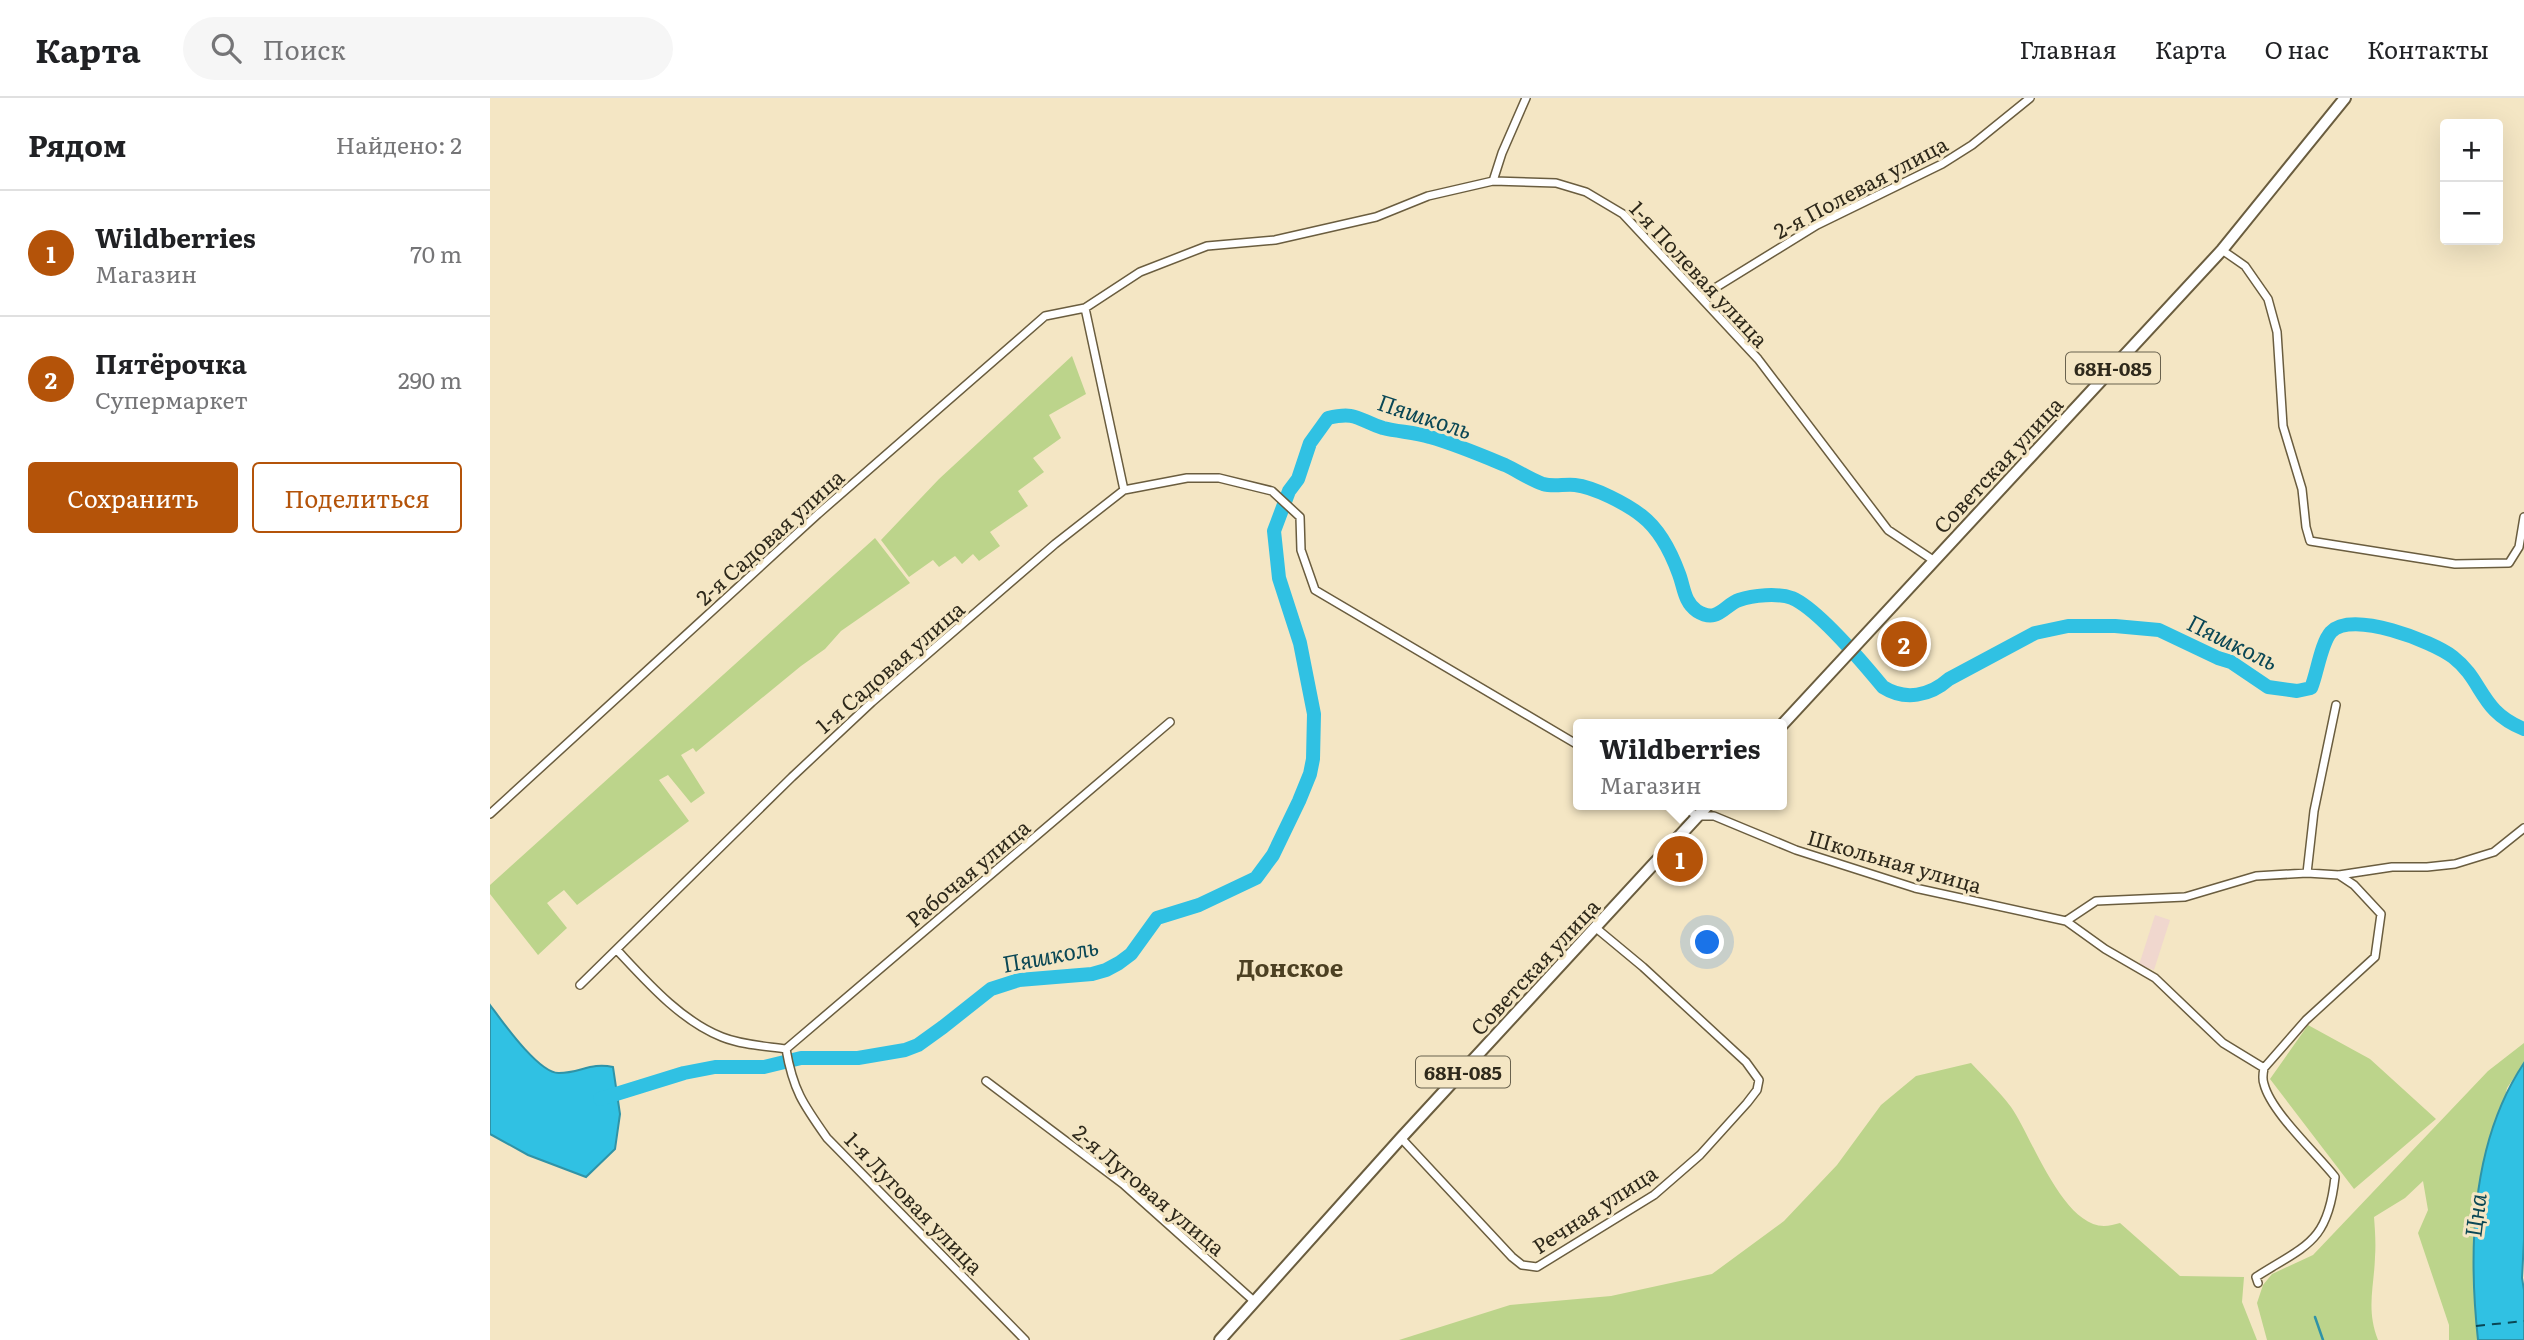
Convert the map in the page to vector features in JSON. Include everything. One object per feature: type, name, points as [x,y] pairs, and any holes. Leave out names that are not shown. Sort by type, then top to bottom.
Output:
[{"type":"main road","name":"Советская улица","points":[[1787,720],[2222,250],[2345,98]]},
{"type":"main road","name":"Советская улица","points":[[1220,1340],[1401,1138],[1703,810]]},
{"type":"street","points":[[1493,181],[1526,98]]},
{"type":"street","name":"2-я Полевая улица","points":[[1702,296],[1817,225],[1942,164],[1972,145],[2030,98]]},
{"type":"street","name":"1-я Полевая улица","points":[[1085,308],[1140,272],[1207,246],[1275,240],[1376,217],[1428,196],[1493,181],[1556,183],[1586,192],[1623,214],[1758,359],[1888,530],[1933,560]]},
{"type":"street","points":[[2222,250],[2245,266],[2268,299],[2277,332],[2283,426],[2302,489],[2310,541],[2455,564],[2509,563],[2519,547],[2524,517]]},
{"type":"street","points":[[1085,308],[1124,490]]},
{"type":"street","name":"2-я Садовая улица","points":[[490,814],[808,523],[1045,316],[1085,308]]},
{"type":"street","name":"1-я Садовая улица","points":[[580,985],[744,822],[872,702],[1064,537],[1124,490],[1187,478],[1219,478],[1272,491],[1300,517],[1301,550],[1315,590],[1573,743]]},
{"type":"street","points":[[2307,873],[2316,802],[2336,705]]},
{"type":"street","name":"Рабочая улица","points":[[786,1049],[1170,722]]},
{"type":"street","name":"Школьная улица","points":[[1688,810],[1698,816],[1714,816],[1796,850],[1916,888],[2066,921],[2105,949],[2155,978],[2223,1043],[2264,1068]]},
{"type":"street","points":[[2066,921],[2096,901],[2185,897],[2256,876],[2307,873],[2339,875],[2392,867],[2455,864],[2494,852],[2524,828]]},
{"type":"street","points":[[2258,1283],[2256,1277],[2301,1251],[2319,1233],[2332,1204],[2334,1177],[2268,1096],[2263,1082],[2264,1068],[2306,1020],[2375,957],[2381,914],[2354,885],[2339,875]]},
{"type":"street","name":"Речная улица","points":[[1401,1138],[1512,1257],[1522,1265],[1537,1267],[1654,1195],[1700,1154],[1747,1103],[1757,1090],[1759,1080],[1746,1062],[1643,967],[1596,928]]},
{"type":"street","points":[[617,950],[653,988],[680,1011],[719,1036],[745,1044],[786,1049]]},
{"type":"street","name":"1-я Луговая улица","points":[[786,1049],[792,1080],[806,1108],[827,1138],[1025,1340]]},
{"type":"street","name":"2-я Луговая улица","points":[[986,1081],[1123,1184],[1255,1302]]},
{"type":"shaded area","points":[[2155,915],[2170,920],[2154,970],[2139,965]]},
{"type":"green space","points":[[1072,356],[1086,394],[1049,415],[1061,438],[1033,458],[1044,472],[1018,491],[1028,506],[990,532],[1000,546],[979,561],[973,554],[962,564],[955,556],[939,567],[933,560],[909,577],[881,540],[939,479]]},
{"type":"green space","points":[[875,538],[910,583],[841,631],[825,649],[696,752],[693,748],[681,755],[705,793],[691,803],[668,775],[659,780],[689,821],[577,905],[564,890],[547,903],[567,928],[538,955],[490,894],[490,885]]},
{"type":"green space","points":[[2308,1025],[2370,1059],[2436,1119],[2354,1189],[2270,1079]]},
{"type":"green space","points":[[2524,1043],[2524,1063],[2507,1088],[2473,1237],[2478,1340],[2449,1340],[2449,1325],[2418,1233],[2428,1210],[2423,1181],[2405,1198],[2374,1217],[2372,1318],[2378,1340],[2267,1340],[2257,1303],[2263,1285],[2272,1274],[2313,1255],[2488,1071]]},
{"type":"green space","points":[[1971,1063],[2011,1107],[2061,1196],[2089,1222],[2104,1226],[2120,1223],[2180,1276],[2244,1277],[2242,1302],[2257,1340],[1399,1340],[1510,1305],[1611,1296],[1712,1274],[1784,1221],[1837,1165],[1881,1105],[1916,1076]]},
{"type":"water","points":[[490,1005],[532,1056],[551,1071],[566,1073],[598,1066],[613,1067],[620,1114],[615,1149],[586,1177],[528,1155],[490,1134]]},
{"type":"water","name":"Цна","points":[[2524,1063],[2524,1340],[2478,1340],[2474,1269],[2477,1197],[2493,1127],[2506,1094]]},
{"type":"waterway","name":"Пяшколь","points":[[600,1099],[684,1073],[715,1067],[764,1067],[801,1058],[858,1058],[905,1050],[918,1045],[991,989],[1019,980],[1092,974],[1106,970],[1131,954],[1157,918],[1199,905],[1256,878],[1273,855],[1299,801],[1313,759],[1314,714],[1300,643],[1279,578],[1274,531],[1289,491],[1298,479],[1310,443],[1328,418],[1338,416],[1357,417],[1383,428],[1424,435],[1449,443],[1505,465],[1543,484],[1583,486],[1610,497],[1642,516],[1660,535],[1679,574],[1687,599],[1697,611],[1716,615],[1734,602],[1758,596],[1792,598],[1815,613],[1883,687],[1900,694],[1926,693],[2035,633],[2068,626],[2159,630],[2231,662],[2268,687],[2297,691],[2311,688],[2324,643],[2331,632],[2341,626],[2356,624],[2392,630],[2443,650],[2463,666],[2498,714],[2524,729]]},
{"type":"waterway","points":[[2315,1317],[2323,1340]]},
{"type":"ferry route","points":[[2476,1326],[2524,1321]]},
{"type":"place","name":"Пятёрочка","points":[[1904,644]]},
{"type":"place","name":"Wildberries","points":[[1680,859]]},
{"type":"district","name":"Донское","points":[[1290,966]]}]
